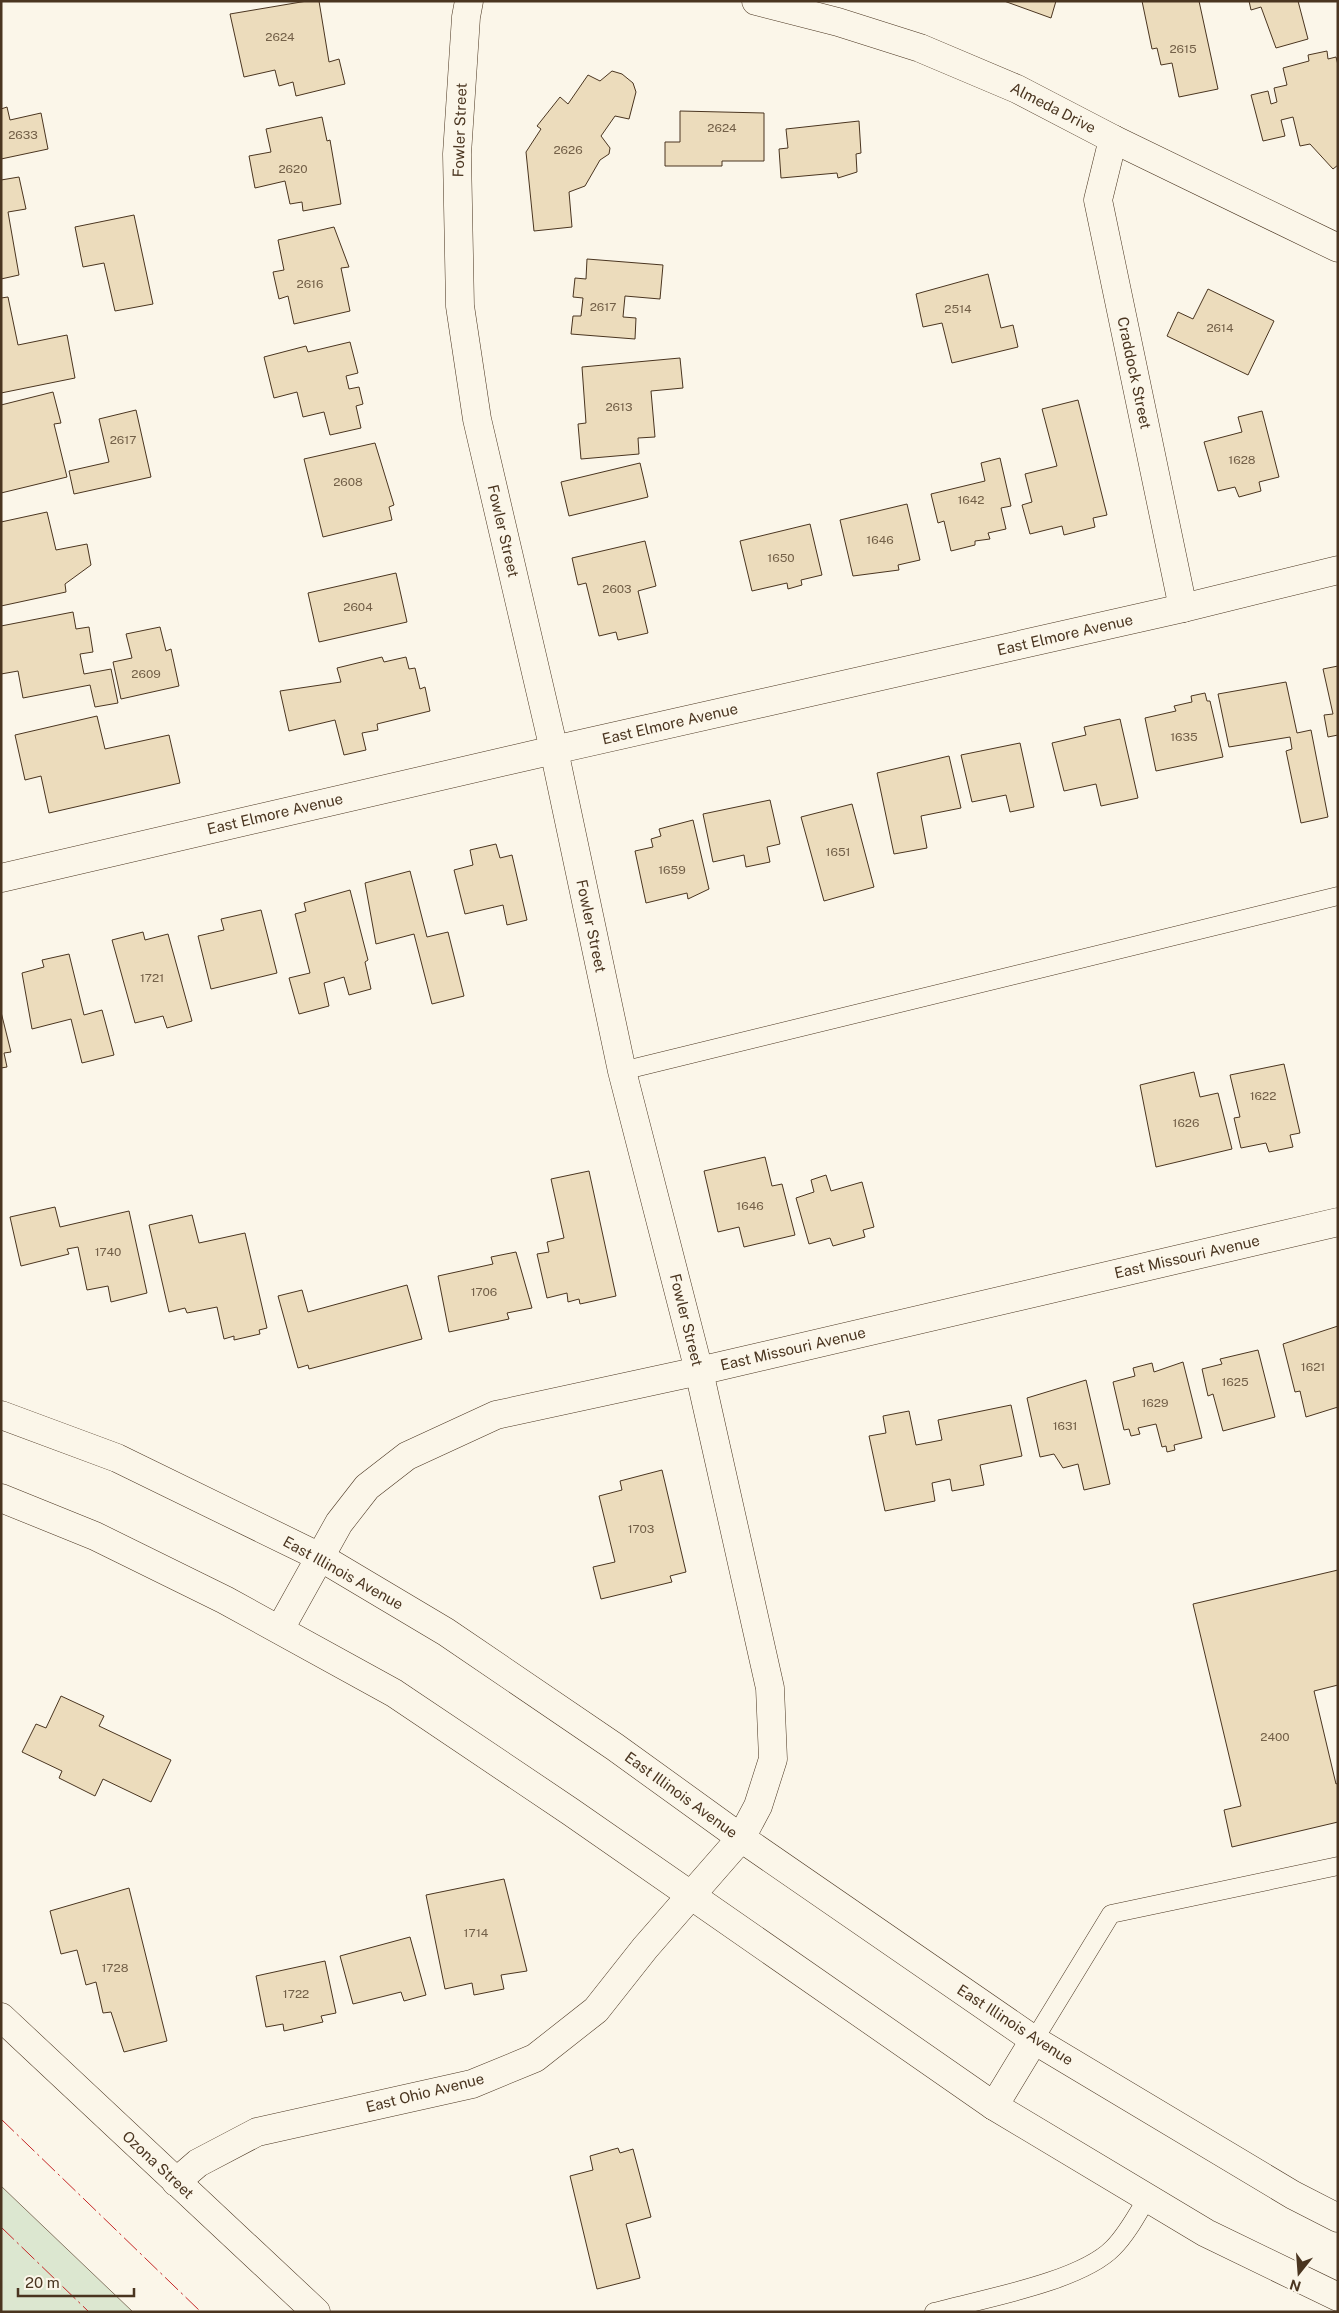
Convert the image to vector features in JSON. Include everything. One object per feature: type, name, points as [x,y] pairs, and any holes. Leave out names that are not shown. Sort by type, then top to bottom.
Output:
[{"type":"street","name":"Fowler Street","points":[[468,1],[457,154],[460,306],[477,419],[554,750],[622,1070],[699,1371],[770,1688],[773,1759],[758,1806],[740,1838]]},
{"type":"street","name":"Almeda Drive","points":[[756,1],[836,12],[1008,86],[1338,248]]},
{"type":"street","name":"Craddock Street","points":[[1113,138],[1098,200],[1183,608]]},
{"type":"street","name":"East Elmore Avenue","points":[[1,878],[554,750],[1183,608],[1338,570]]},
{"type":"street","name":"East Missouri Avenue","points":[[280,1628],[339,1523],[367,1487],[407,1456],[496,1415],[699,1371],[1338,1222]]},
{"type":"street","name":"East Illinois Avenue","points":[[1,1415],[118,1458],[320,1557],[446,1632],[615,1747],[740,1838],[1034,2040],[1293,2195],[1338,2218]]},
{"type":"street","points":[[1,1498],[95,1536],[280,1628],[394,1693],[692,1896],[994,2106],[1206,2233],[1338,2297]]},
{"type":"street","name":"East Ohio Avenue","points":[[176,2182],[198,2162],[257,2132],[472,2084],[535,2058],[596,2010],[645,1948],[692,1896],[740,1838]]},
{"type":"street","name":"Ozona Street","points":[[1,2017],[316,2312]]},
{"type":"street","points":[[994,2106],[1034,2040]]},
{"type":"lane","points":[[622,1070],[1338,896]]},
{"type":"lane","points":[[1034,2040],[1111,1914],[1338,1866]]},
{"type":"lane","points":[[934,2312],[1062,2278],[1092,2263],[1111,2250],[1125,2234],[1147,2198]]},
{"type":"green space","points":[[1,2186],[133,2312],[1,2312]]},
{"type":"building","points":[[307,1],[319,1],[329,62],[339,59],[345,84],[296,96],[293,82],[279,86],[275,70],[244,77],[230,14]]},
{"type":"building","points":[[1004,1],[1056,1],[1051,18]]},
{"type":"building","points":[[1142,1],[1199,1],[1218,89],[1179,97],[1172,63],[1161,65],[1157,48],[1152,49]]},
{"type":"building","points":[[1249,1],[1298,1],[1308,39],[1276,48],[1261,7],[1251,10]]},
{"type":"building","points":[[1327,51],[1328,59],[1336,57],[1338,65],[1338,165],[1333,169],[1310,144],[1300,146],[1293,117],[1281,120],[1285,136],[1263,141],[1251,95],[1268,91],[1271,104],[1277,102],[1274,88],[1287,85],[1283,68],[1309,61],[1308,55]]},
{"type":"building","points":[[612,71],[622,74],[633,83],[636,92],[629,119],[615,116],[601,136],[610,148],[609,154],[600,160],[585,186],[569,192],[572,227],[534,231],[526,152],[541,129],[537,126],[560,97],[568,104],[588,75],[600,81]]},
{"type":"building","points":[[7,107],[10,120],[41,113],[48,149],[1,159],[1,109]]},
{"type":"building","points":[[680,111],[764,113],[764,161],[722,161],[722,166],[665,166],[665,142],[680,142]]},
{"type":"building","points":[[322,117],[327,141],[330,140],[341,204],[303,211],[302,202],[290,204],[285,181],[255,188],[249,156],[271,152],[266,129]]},
{"type":"building","points":[[859,121],[861,153],[856,154],[857,172],[838,178],[837,173],[781,178],[779,149],[788,148],[786,129]]},
{"type":"building","points":[[19,177],[26,209],[8,212],[19,275],[1,279],[1,180]]},
{"type":"building","points":[[134,215],[153,304],[115,311],[104,263],[83,267],[75,227]]},
{"type":"building","points":[[334,227],[349,267],[341,268],[350,311],[294,324],[288,296],[279,299],[273,272],[284,270],[278,240]]},
{"type":"building","points":[[587,259],[663,265],[660,299],[625,296],[623,317],[636,318],[635,339],[571,334],[573,316],[581,316],[583,298],[573,297],[575,278],[586,279]]},
{"type":"building","points":[[988,274],[1001,328],[1013,325],[1018,347],[952,363],[942,323],[923,327],[916,294]]},
{"type":"building","points":[[1208,289],[1274,321],[1248,375],[1167,336],[1178,312],[1193,319]]},
{"type":"building","points":[[8,297],[18,345],[67,335],[75,378],[1,393],[1,298]]},
{"type":"building","points":[[350,342],[358,373],[346,376],[349,389],[359,387],[363,404],[356,406],[361,428],[330,435],[324,412],[303,417],[297,392],[274,398],[264,357],[306,346],[308,352]]},
{"type":"building","points":[[680,358],[683,388],[651,391],[655,437],[638,438],[639,454],[581,459],[578,424],[586,423],[582,367]]},
{"type":"building","points":[[53,392],[61,423],[54,424],[67,477],[1,493],[1,405]]},
{"type":"building","points":[[1078,400],[1107,515],[1093,518],[1095,527],[1064,535],[1062,526],[1030,534],[1022,505],[1032,502],[1025,474],[1057,466],[1042,409]]},
{"type":"building","points":[[136,410],[151,477],[74,494],[69,471],[109,462],[99,419]]},
{"type":"building","points":[[1262,411],[1279,477],[1259,482],[1261,491],[1239,497],[1235,487],[1218,491],[1204,442],[1242,432],[1238,417]]},
{"type":"building","points":[[375,443],[394,505],[389,507],[392,520],[323,537],[304,459]]},
{"type":"building","points":[[1000,458],[1011,506],[1001,508],[1006,529],[988,533],[990,539],[975,541],[975,545],[951,551],[944,521],[938,523],[931,494],[985,481],[981,463]]},
{"type":"building","points":[[640,463],[648,497],[569,516],[561,482]]},
{"type":"building","points":[[907,504],[920,560],[898,565],[899,570],[853,576],[840,520]]},
{"type":"building","points":[[47,512],[56,550],[87,544],[91,565],[65,584],[66,592],[1,606],[1,522]]},
{"type":"building","points":[[810,524],[822,575],[801,580],[802,585],[788,589],[787,583],[752,591],[740,541]]},
{"type":"building","points":[[645,541],[656,586],[638,591],[648,633],[618,640],[616,632],[599,636],[586,583],[578,585],[572,558]]},
{"type":"building","points":[[396,573],[407,622],[319,642],[308,593]]},
{"type":"building","points":[[73,612],[76,629],[89,627],[93,652],[80,654],[84,674],[111,669],[118,703],[95,707],[90,685],[23,698],[18,671],[1,674],[1,626]]},
{"type":"building","points":[[160,627],[166,651],[171,649],[179,686],[121,699],[113,662],[132,658],[126,634]]},
{"type":"building","points":[[382,657],[384,662],[406,657],[409,669],[415,668],[420,689],[425,687],[430,711],[377,724],[378,730],[362,733],[366,750],[344,755],[335,720],[289,731],[280,691],[341,682],[337,668]]},
{"type":"building","points":[[1338,666],[1338,735],[1328,737],[1324,715],[1333,714],[1323,669]]},
{"type":"building","points":[[1286,682],[1297,733],[1311,730],[1328,817],[1301,823],[1286,751],[1292,749],[1290,737],[1229,747],[1218,694]]},
{"type":"building","points":[[1205,693],[1207,701],[1210,701],[1223,757],[1156,771],[1145,718],[1176,711],[1174,706],[1192,702],[1191,696]]},
{"type":"building","points":[[97,716],[105,749],[169,735],[180,783],[49,813],[41,776],[25,780],[15,735]]},
{"type":"building","points":[[1120,719],[1138,798],[1101,806],[1096,784],[1064,791],[1052,743],[1086,735],[1084,727]]},
{"type":"building","points":[[1020,743],[1034,807],[1010,812],[1006,795],[972,802],[961,755]]},
{"type":"building","points":[[949,756],[961,808],[921,816],[927,848],[894,854],[877,773]]},
{"type":"building","points":[[770,800],[780,844],[767,847],[770,862],[746,867],[744,855],[713,862],[703,814]]},
{"type":"building","points":[[852,804],[874,887],[824,901],[801,817]]},
{"type":"building","points":[[693,820],[709,889],[688,899],[687,893],[646,903],[635,851],[653,847],[651,839],[661,836],[659,829]]},
{"type":"building","points":[[496,844],[500,858],[512,855],[527,920],[507,925],[503,905],[465,914],[454,870],[473,865],[470,850]]},
{"type":"building","points":[[410,871],[427,937],[448,932],[464,996],[432,1004],[414,934],[376,944],[365,883]]},
{"type":"building","points":[[350,890],[368,960],[365,962],[371,989],[349,995],[344,977],[324,983],[329,1006],[299,1014],[289,978],[310,973],[295,914],[306,911],[304,903]]},
{"type":"building","points":[[261,910],[277,973],[211,989],[198,936],[224,930],[221,919]]},
{"type":"building","points":[[143,932],[145,940],[168,934],[192,1021],[167,1028],[163,1016],[135,1023],[112,940]]},
{"type":"building","points":[[69,954],[84,1015],[102,1010],[114,1055],[82,1063],[71,1019],[32,1029],[22,973],[44,967],[42,960]]},
{"type":"building","points":[[1,1012],[11,1052],[4,1053],[7,1067],[1,1068]]},
{"type":"building","points":[[1284,1064],[1300,1133],[1290,1135],[1293,1147],[1269,1152],[1266,1143],[1241,1148],[1234,1118],[1240,1117],[1230,1075]]},
{"type":"building","points":[[1194,1072],[1200,1097],[1218,1093],[1232,1149],[1156,1167],[1140,1085]]},
{"type":"building","points":[[765,1157],[772,1186],[782,1184],[795,1235],[744,1247],[739,1227],[718,1232],[704,1171]]},
{"type":"building","points":[[589,1171],[616,1296],[580,1304],[579,1299],[568,1302],[567,1293],[547,1298],[537,1254],[549,1252],[547,1242],[564,1238],[551,1179]]},
{"type":"building","points":[[826,1175],[831,1191],[862,1182],[874,1227],[863,1230],[865,1237],[833,1246],[830,1238],[809,1244],[796,1198],[814,1192],[811,1180]]},
{"type":"building","points":[[55,1207],[60,1227],[129,1211],[147,1293],[111,1302],[108,1286],[87,1290],[78,1247],[67,1249],[69,1254],[21,1266],[10,1217]]},
{"type":"building","points":[[192,1215],[199,1243],[245,1233],[267,1328],[259,1330],[260,1334],[234,1340],[234,1336],[224,1339],[217,1307],[187,1313],[185,1308],[169,1312],[149,1225]]},
{"type":"building","points":[[516,1252],[532,1308],[507,1313],[509,1319],[449,1332],[438,1276],[493,1264],[491,1257]]},
{"type":"building","points":[[407,1285],[422,1339],[309,1369],[308,1365],[298,1368],[278,1296],[302,1290],[308,1312]]},
{"type":"building","points":[[1338,1326],[1338,1407],[1306,1417],[1300,1391],[1295,1392],[1283,1344]]},
{"type":"building","points":[[1258,1350],[1275,1417],[1223,1431],[1213,1394],[1208,1396],[1202,1369],[1222,1364],[1220,1359]]},
{"type":"building","points":[[1183,1362],[1202,1438],[1174,1445],[1175,1450],[1167,1452],[1166,1446],[1162,1447],[1156,1424],[1138,1428],[1140,1434],[1131,1436],[1129,1429],[1124,1430],[1113,1382],[1135,1376],[1133,1368],[1152,1363],[1154,1372]]},
{"type":"building","points":[[1086,1380],[1110,1484],[1084,1490],[1078,1464],[1063,1468],[1054,1454],[1040,1457],[1027,1398]]},
{"type":"building","points":[[1011,1405],[1022,1456],[980,1465],[984,1485],[952,1491],[950,1479],[932,1483],[935,1501],[885,1511],[869,1436],[886,1433],[883,1416],[909,1411],[916,1445],[942,1440],[938,1420]]},
{"type":"building","points":[[662,1470],[686,1572],[670,1576],[672,1582],[601,1599],[593,1567],[615,1562],[599,1496],[622,1490],[620,1481]]},
{"type":"building","points":[[1338,1570],[1338,1685],[1314,1691],[1336,1784],[1338,1783],[1338,1822],[1232,1847],[1224,1810],[1241,1806],[1193,1604]]},
{"type":"building","points":[[61,1696],[104,1716],[99,1726],[171,1760],[151,1802],[103,1779],[95,1796],[59,1778],[62,1771],[22,1752],[36,1724],[46,1728]]},
{"type":"building","points":[[504,1879],[527,1971],[501,1975],[504,1989],[474,1995],[472,1983],[445,1989],[426,1895]]},
{"type":"building","points":[[129,1888],[167,2041],[124,2052],[111,2012],[103,2013],[96,1982],[86,1985],[77,1950],[61,1954],[50,1911]]},
{"type":"building","points":[[410,1937],[426,1995],[404,2001],[401,1992],[353,2004],[340,1956]]},
{"type":"building","points":[[325,1961],[336,2013],[321,2016],[323,2022],[284,2031],[283,2024],[266,2027],[256,1976]]},
{"type":"building","points":[[618,2148],[620,2153],[633,2149],[651,2217],[626,2224],[640,2278],[597,2289],[570,2176],[593,2170],[590,2156]]},
{"type":"power","points":[[1,2119],[201,2312]]},
{"type":"power","points":[[1,2227],[89,2312]]}]
